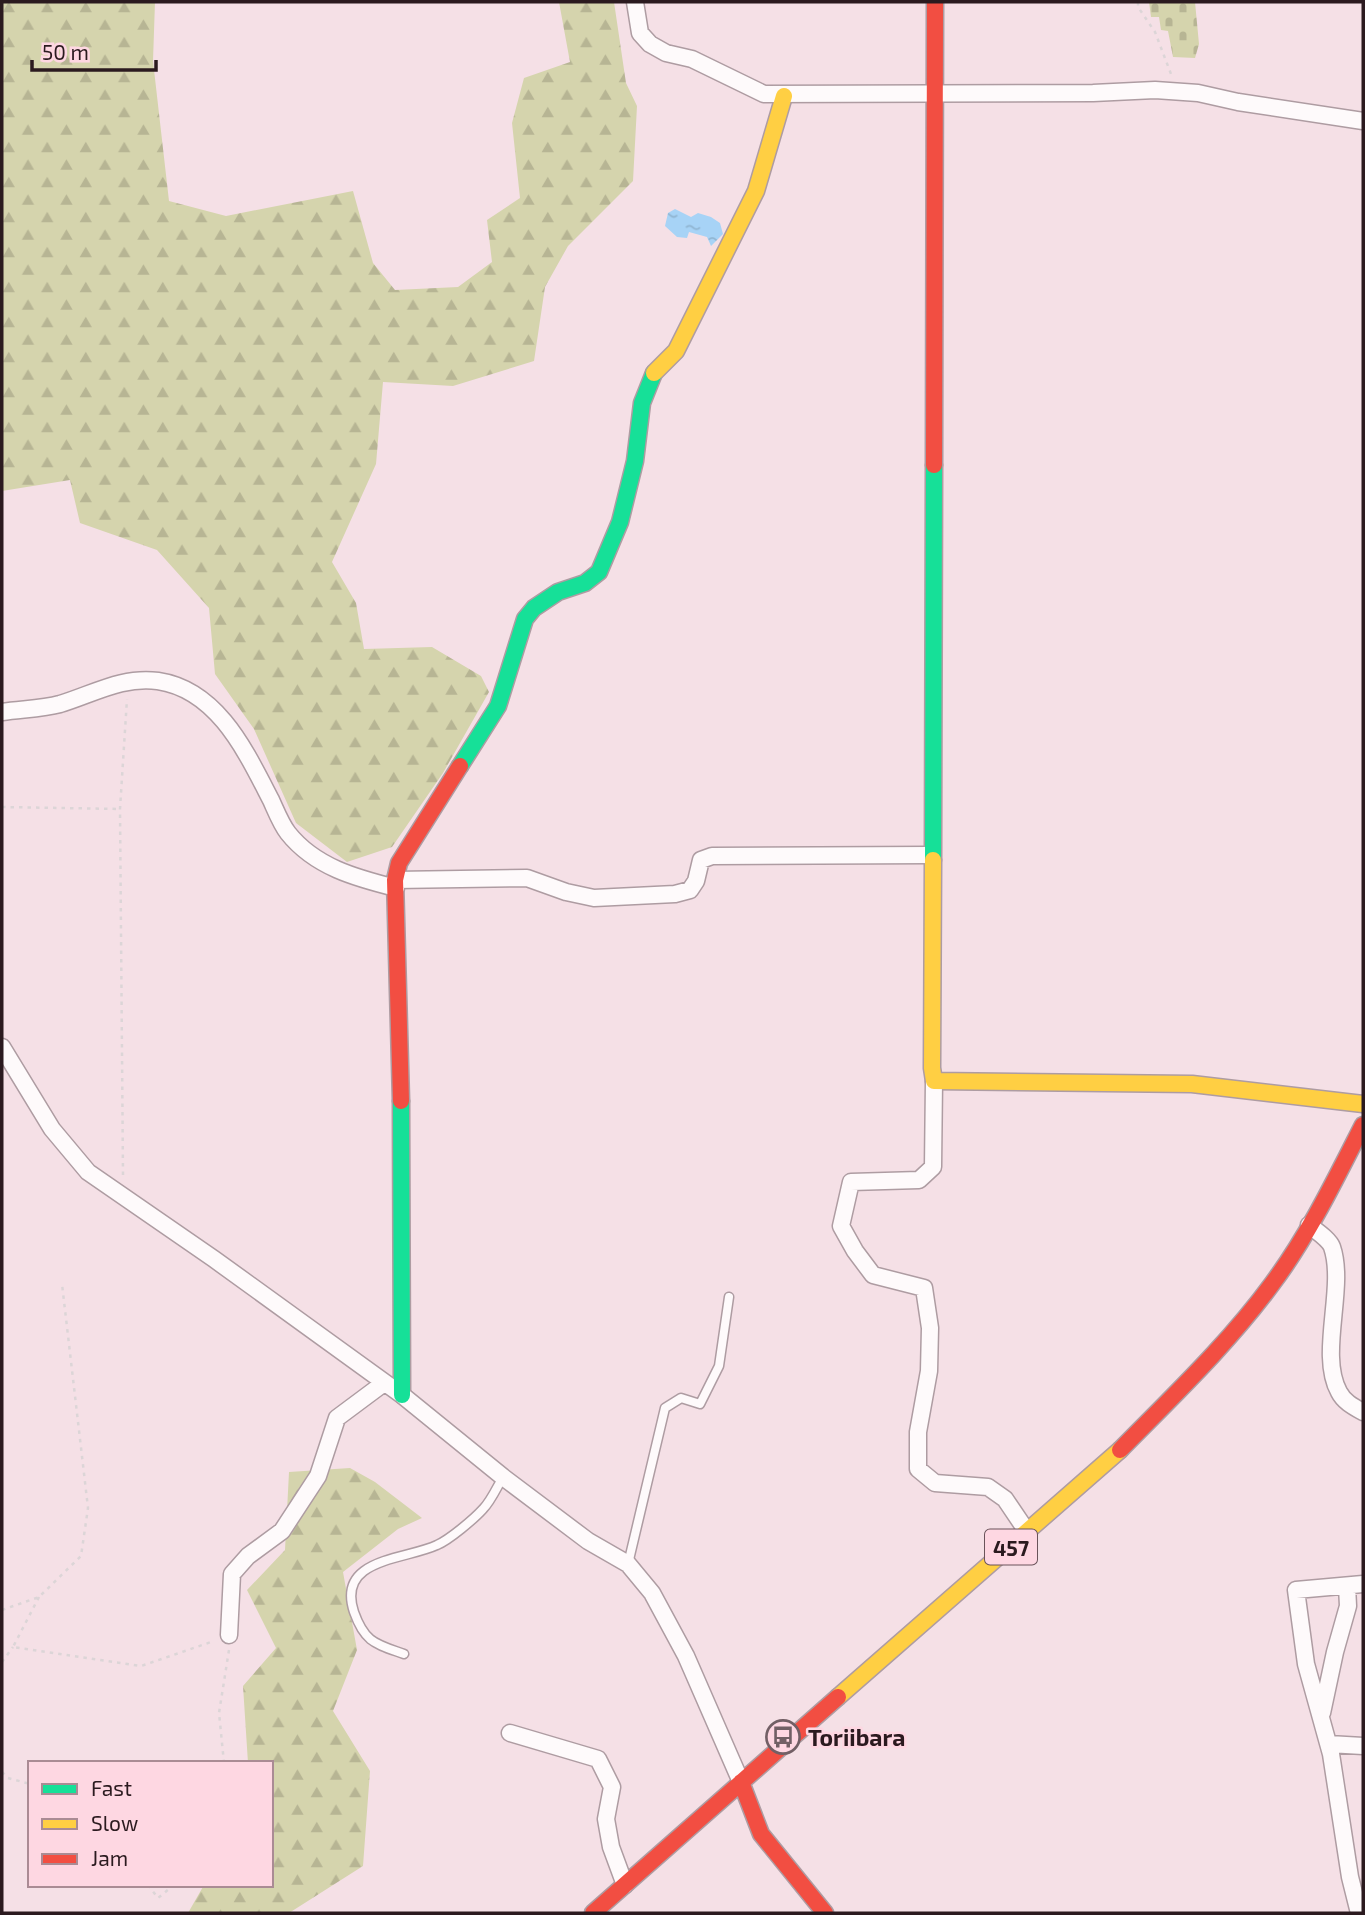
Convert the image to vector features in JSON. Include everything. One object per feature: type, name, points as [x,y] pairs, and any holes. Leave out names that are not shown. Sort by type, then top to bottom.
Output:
[{"type":"main road","points":[[935,2],[931,855],[934,1081],[1192,1084],[1363,1104]]},
{"type":"main road","points":[[402,1395],[403,1161],[395,884],[399,863],[498,706],[525,619],[534,608],[558,592],[585,583],[599,572],[620,522],[635,461],[642,403],[654,373],[676,351],[756,191],[784,96]]},
{"type":"main road","name":"457","points":[[593,1913],[1108,1463],[1208,1360],[1273,1283],[1328,1194],[1363,1125]]},
{"type":"main road","points":[[741,1782],[761,1834],[825,1913]]},
{"type":"street","points":[[635,2],[640,33],[650,44],[666,53],[711,67],[764,94],[784,96],[1174,91],[1363,121]]},
{"type":"street","points":[[2,712],[58,704],[123,681],[158,681],[196,695],[226,722],[251,762],[288,833],[318,861],[350,876],[395,884],[527,878],[566,892],[594,898],[676,894],[690,890],[696,881],[701,860],[712,856],[931,855]]},
{"type":"street","points":[[2,1047],[52,1129],[88,1172],[402,1395],[503,1477],[588,1541],[628,1564],[652,1593],[686,1656],[741,1782]]},
{"type":"street","points":[[934,1081],[933,1167],[919,1180],[850,1182],[841,1226],[873,1275],[924,1288],[930,1328],[929,1371],[918,1432],[918,1469],[935,1483],[988,1488],[1005,1499],[1028,1533]]},
{"type":"street","points":[[1309,1225],[1331,1245],[1335,1265],[1332,1367],[1338,1392],[1348,1404],[1363,1412]]},
{"type":"street","points":[[229,1636],[232,1574],[248,1556],[282,1531],[318,1476],[337,1418],[384,1383]]},
{"type":"street","points":[[1322,1716],[1335,1652],[1355,1585],[1296,1590],[1306,1664],[1329,1744],[1350,1877],[1360,1913]]},
{"type":"street","points":[[510,1733],[598,1759],[612,1787],[606,1819],[611,1847],[625,1885]]},
{"type":"street","points":[[1329,1744],[1363,1746]]},
{"type":"lane","points":[[628,1564],[665,1408],[681,1398],[700,1404],[719,1366],[729,1297]]},
{"type":"lane","points":[[404,1654],[373,1643],[363,1630],[354,1611],[351,1595],[353,1582],[368,1568],[438,1545],[484,1508],[503,1477]]},
{"type":"path","points":[[1138,2],[1168,62],[1174,91]]},
{"type":"path","points":[[123,1196],[120,809],[129,681]]},
{"type":"path","points":[[2,807],[120,809]]},
{"type":"path","points":[[2,1662],[13,1647],[39,1597],[80,1556],[88,1508],[62,1284]]},
{"type":"path","points":[[2,1609],[39,1597]]},
{"type":"path","points":[[13,1647],[141,1666],[229,1636],[219,1713],[224,1761]]},
{"type":"path","points":[[2,1772],[8,1778],[28,1783]]},
{"type":"path","points":[[150,1887],[158,1898],[172,1887]]},
{"type":"green space","points":[[2,2],[155,2],[153,61],[169,201],[226,216],[353,191],[373,263],[395,290],[458,287],[492,262],[487,220],[520,198],[512,123],[524,78],[570,62],[559,2],[614,2],[626,83],[637,106],[633,181],[568,246],[545,287],[534,361],[453,386],[383,382],[376,464],[332,562],[356,603],[364,649],[432,647],[481,676],[489,692],[443,773],[392,847],[347,862],[296,823],[254,729],[215,674],[209,608],[157,550],[80,523],[70,480],[2,491]]},
{"type":"green space","points":[[1149,2],[1195,2],[1199,44],[1195,58],[1173,57],[1168,31],[1161,30],[1159,17],[1151,17]]},
{"type":"green space","points":[[350,1468],[375,1482],[422,1518],[398,1529],[343,1572],[357,1650],[333,1711],[370,1771],[363,1866],[289,1913],[188,1913],[203,1887],[273,1887],[273,1761],[248,1761],[243,1686],[276,1648],[247,1590],[285,1550],[289,1472]]},
{"type":"water","points":[[675,209],[691,217],[698,213],[711,217],[720,223],[723,234],[711,246],[707,237],[689,232],[687,238],[677,237],[665,226],[668,213]]},
{"type":"traffic: fast","points":[[460,766],[498,706],[525,619],[534,608],[558,592],[585,583],[599,572],[620,522],[635,461],[642,403],[654,373]]},
{"type":"traffic: fast","points":[[933,860],[934,465]]},
{"type":"traffic: fast","points":[[401,1101],[402,1395]]},
{"type":"traffic: slow","points":[[654,373],[676,351],[756,191],[784,96]]},
{"type":"traffic: slow","points":[[933,860],[934,1081],[1192,1084],[1363,1104]]},
{"type":"traffic: slow","points":[[838,1697],[1120,1450]]},
{"type":"traffic: jam","points":[[934,465],[935,2]]},
{"type":"traffic: jam","points":[[401,1101],[395,880],[399,863],[460,766]]},
{"type":"traffic: jam","points":[[1120,1450],[1218,1349],[1272,1284],[1309,1227],[1363,1125]]},
{"type":"traffic: jam","points":[[593,1913],[838,1697]]},
{"type":"traffic: jam","points":[[741,1782],[761,1834],[825,1913]]},
{"type":"place","name":"Toriibara","points":[[783,1737]]}]
